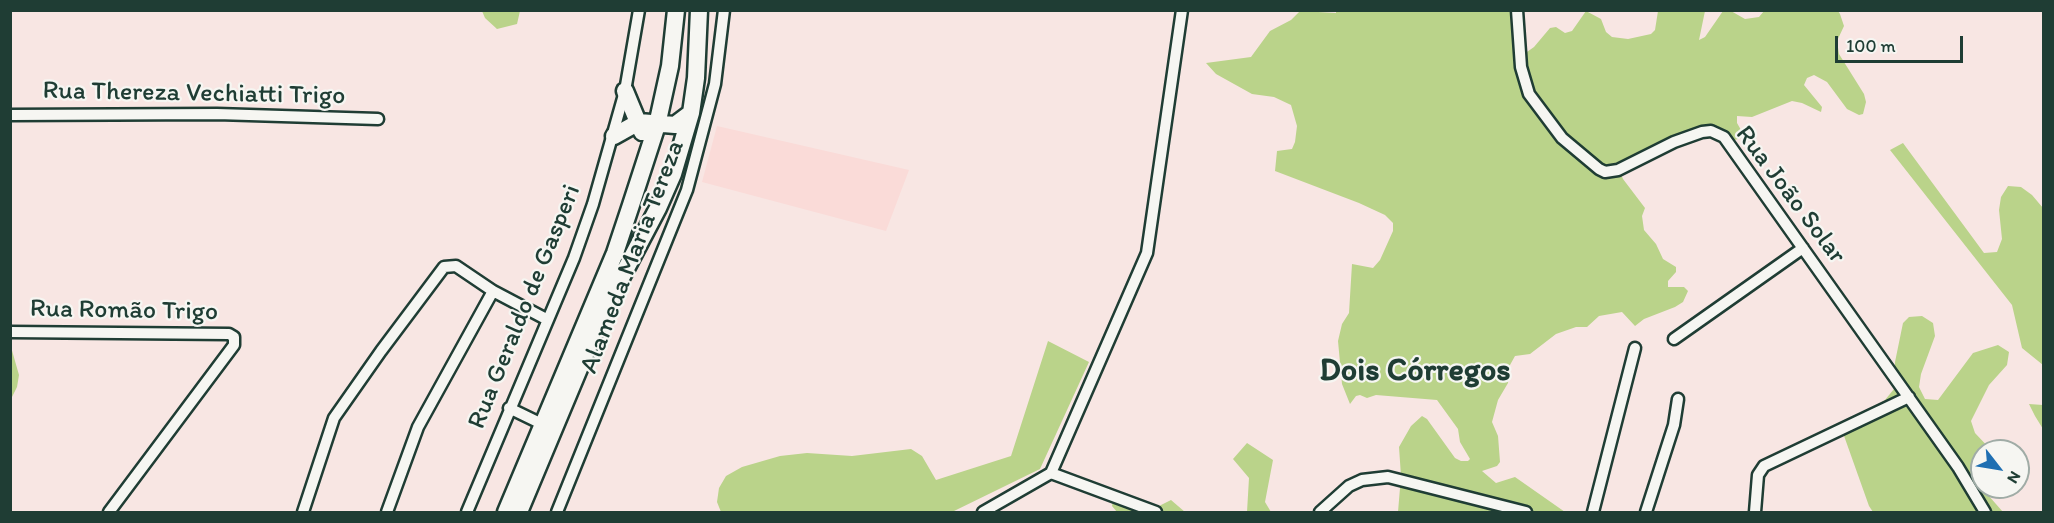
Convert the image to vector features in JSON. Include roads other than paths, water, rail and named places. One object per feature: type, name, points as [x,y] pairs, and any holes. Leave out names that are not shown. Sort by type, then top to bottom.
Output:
[{"type":"main road","points":[[506,513],[615,253],[657,125],[670,66],[676,10]]},
{"type":"main road","points":[[519,513],[602,314],[666,192],[691,113],[696,78],[699,10]]},
{"type":"main road","points":[[625,91],[639,122],[648,152]]},
{"type":"main road","points":[[614,136],[639,122],[675,125],[691,113]]},
{"type":"street","name":"Rua Geraldo de Gasperi","points":[[467,513],[509,408],[574,258],[614,136],[625,91],[639,10]]},
{"type":"street","name":"Alameda Maria Tereza","points":[[557,513],[670,234],[704,136],[715,84],[724,10]]},
{"type":"street","points":[[983,513],[1051,473],[1147,253],[1182,10]]},
{"type":"street","name":"Rua João Solar","points":[[1517,10],[1521,67],[1529,94],[1562,138],[1599,169],[1612,172],[1674,142],[1702,132],[1716,133],[1729,144],[1958,467],[1985,513]]},
{"type":"street","name":"Rua Thereza Vechiatti Trigo","points":[[10,115],[217,114],[378,119]]},
{"type":"street","points":[[686,130],[704,136]]},
{"type":"street","points":[[1674,339],[1803,248]]},
{"type":"street","points":[[303,513],[334,418],[444,267],[452,264],[493,291],[548,320]]},
{"type":"street","points":[[387,513],[418,427],[493,291]]},
{"type":"street","name":"Rua Romão Trigo","points":[[10,332],[229,334],[235,340],[234,345],[109,513]]},
{"type":"street","points":[[1593,513],[1635,348]]},
{"type":"street","points":[[1755,513],[1758,475],[1764,466],[1909,397]]},
{"type":"street","points":[[1646,513],[1674,425],[1678,399]]},
{"type":"street","points":[[509,408],[542,424]]},
{"type":"street","points":[[1051,473],[1156,513]]},
{"type":"street","points":[[1320,513],[1349,486],[1362,480],[1388,477],[1526,513]]},
{"type":"district","name":"Dois Córregos","points":[[1415,372]]}]
